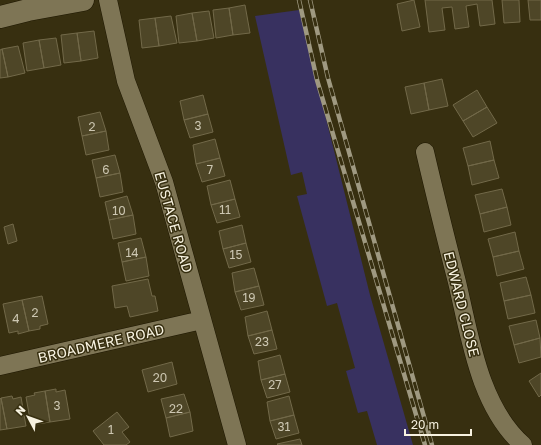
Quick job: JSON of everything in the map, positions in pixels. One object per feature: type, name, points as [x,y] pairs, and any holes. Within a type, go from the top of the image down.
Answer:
[{"type":"street","points":[[0,17],[28,10],[83,0]]},
{"type":"street","name":"EUSTACE ROAD","points":[[108,0],[126,81],[164,182],[237,445]]},
{"type":"street","name":"EDWARD CLOSE","points":[[425,152],[477,365],[491,403],[512,436],[522,445]]},
{"type":"street","name":"BROADMERE ROAD","points":[[0,366],[202,320]]},
{"type":"shaded area","points":[[299,10],[370,295],[413,445],[377,445],[367,411],[358,413],[346,371],[355,368],[337,303],[327,306],[297,196],[307,194],[302,172],[291,175],[255,16]]},
{"type":"building","points":[[414,0],[420,27],[402,31],[397,4]]},
{"type":"building","points":[[425,0],[492,0],[495,24],[480,26],[477,4],[466,6],[469,27],[455,29],[452,7],[442,8],[445,30],[429,32]]},
{"type":"building","points":[[502,0],[519,0],[520,22],[504,23]]},
{"type":"building","points":[[528,0],[541,0],[541,20],[530,20]]},
{"type":"building","points":[[245,5],[250,33],[233,35],[229,8]]},
{"type":"building","points":[[229,8],[233,35],[216,38],[213,10]]},
{"type":"building","points":[[209,11],[214,38],[197,41],[192,13]]},
{"type":"building","points":[[192,13],[197,41],[179,43],[176,16]]},
{"type":"building","points":[[171,16],[177,43],[159,46],[155,18]]},
{"type":"building","points":[[155,18],[159,46],[142,48],[139,20]]},
{"type":"building","points":[[94,31],[98,58],[81,61],[77,33]]},
{"type":"building","points":[[77,33],[81,61],[64,63],[61,35]]},
{"type":"building","points":[[56,38],[61,65],[44,68],[39,40]]},
{"type":"building","points":[[39,40],[44,68],[27,71],[23,43]]},
{"type":"building","points":[[18,46],[25,73],[8,77],[2,49]]},
{"type":"building","points":[[2,49],[8,77],[0,78],[0,50]]},
{"type":"building","points":[[442,79],[448,106],[429,110],[424,83]]},
{"type":"building","points":[[424,83],[429,110],[411,114],[405,87]]},
{"type":"building","points":[[477,90],[487,107],[463,121],[453,105]]},
{"type":"building","points":[[203,95],[208,114],[184,120],[180,101]]},
{"type":"building","points":[[487,107],[497,123],[473,137],[463,121]]},
{"type":"building","points":[[100,112],[106,131],[82,136],[78,117]]},
{"type":"building","points":[[208,114],[213,132],[190,138],[184,120]]},
{"type":"building","points":[[106,131],[109,150],[86,155],[82,136]]},
{"type":"building","points":[[215,139],[220,158],[196,164],[193,145]]},
{"type":"building","points":[[490,141],[494,160],[468,166],[463,148]]},
{"type":"building","points":[[115,155],[120,173],[96,178],[92,160]]},
{"type":"building","points":[[220,158],[225,176],[202,182],[196,164]]},
{"type":"building","points":[[494,160],[499,178],[472,185],[468,166]]},
{"type":"building","points":[[120,173],[123,192],[100,197],[96,178]]},
{"type":"building","points":[[230,180],[235,199],[211,205],[207,186]]},
{"type":"building","points":[[502,189],[507,207],[480,214],[475,195]]},
{"type":"building","points":[[127,196],[133,215],[109,220],[105,202]]},
{"type":"building","points":[[235,199],[240,217],[217,223],[211,205]]},
{"type":"building","points":[[507,207],[511,225],[484,232],[480,214]]},
{"type":"building","points":[[133,215],[136,234],[113,239],[109,220]]},
{"type":"building","points":[[13,224],[17,241],[8,244],[4,227]]},
{"type":"building","points":[[242,225],[246,243],[223,249],[219,231]]},
{"type":"building","points":[[515,232],[519,251],[493,257],[488,239]]},
{"type":"building","points":[[141,238],[146,257],[122,262],[118,243]]},
{"type":"building","points":[[246,243],[251,262],[229,268],[223,249]]},
{"type":"building","points":[[519,251],[524,269],[497,276],[493,257]]},
{"type":"building","points":[[146,257],[149,276],[126,281],[122,262]]},
{"type":"building","points":[[254,268],[259,286],[235,292],[232,273]]},
{"type":"building","points":[[526,277],[531,295],[504,301],[500,283]]},
{"type":"building","points":[[148,279],[152,296],[155,296],[158,311],[130,317],[127,306],[115,308],[112,286]]},
{"type":"building","points":[[259,286],[264,305],[241,310],[235,292]]},
{"type":"building","points":[[531,295],[535,313],[508,319],[504,301]]},
{"type":"building","points":[[42,296],[48,324],[40,326],[40,329],[29,331],[22,300]]},
{"type":"building","points":[[22,300],[29,331],[18,334],[18,331],[9,333],[3,304]]},
{"type":"building","points":[[267,311],[272,330],[248,336],[245,317]]},
{"type":"building","points":[[536,320],[540,338],[514,345],[509,326]]},
{"type":"building","points":[[272,330],[277,349],[254,354],[248,336]]},
{"type":"building","points":[[540,338],[541,357],[519,363],[514,345]]},
{"type":"building","points":[[280,355],[285,374],[261,380],[258,361]]},
{"type":"building","points":[[172,362],[177,384],[148,392],[142,370]]},
{"type":"building","points":[[541,373],[541,395],[539,397],[529,381]]},
{"type":"building","points":[[285,374],[290,392],[267,398],[261,380]]},
{"type":"building","points":[[56,389],[56,392],[65,390],[70,419],[50,422],[45,391]]},
{"type":"building","points":[[45,391],[50,422],[31,425],[26,397],[35,395],[34,393]]},
{"type":"building","points":[[184,394],[190,412],[166,418],[161,399]]},
{"type":"building","points":[[12,396],[13,399],[21,397],[26,426],[7,429],[1,398]]},
{"type":"building","points":[[289,396],[294,415],[270,421],[267,402]]},
{"type":"building","points":[[1,398],[7,429],[0,430],[0,399]]},
{"type":"building","points":[[117,412],[129,427],[122,432],[130,442],[126,445],[104,445],[93,431]]},
{"type":"building","points":[[190,412],[193,431],[170,437],[166,418]]},
{"type":"building","points":[[294,415],[299,433],[276,439],[270,421]]},
{"type":"building","points":[[300,439],[302,445],[277,444]]},
{"type":"railway","points":[[299,0],[317,80],[425,445]]},
{"type":"railway","points":[[310,0],[328,78],[432,445]]}]
